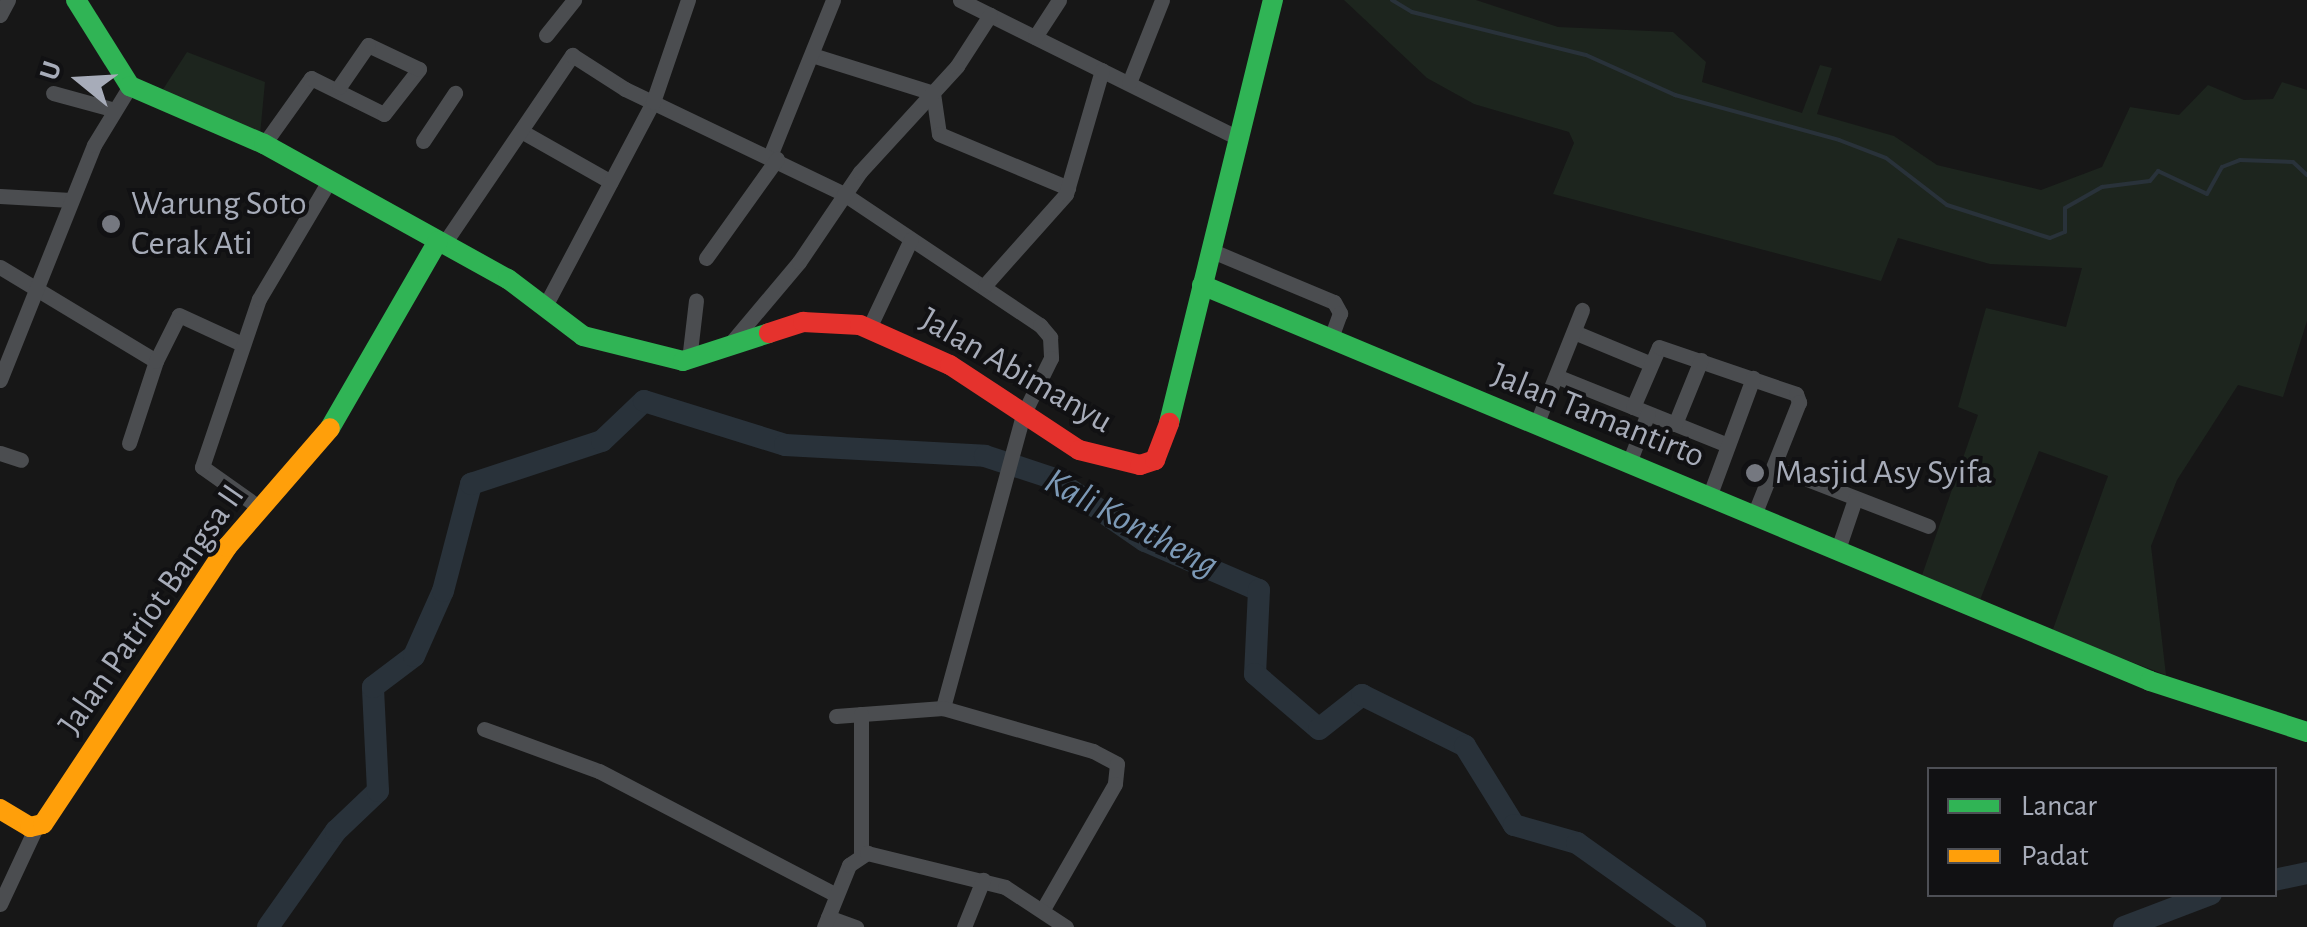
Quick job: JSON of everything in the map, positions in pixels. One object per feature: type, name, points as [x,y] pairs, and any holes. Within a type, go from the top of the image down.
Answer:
[{"type":"street","points":[[0,16],[8,0]]},
{"type":"street","points":[[0,380],[71,200],[114,110],[130,86],[76,0]]},
{"type":"street","points":[[546,35],[574,0]]},
{"type":"street","points":[[544,308],[653,102],[688,0]]},
{"type":"street","points":[[706,258],[773,158],[833,0]]},
{"type":"street","points":[[960,0],[1238,138]]},
{"type":"street","points":[[1036,37],[1060,0]]},
{"type":"street","points":[[1129,83],[1162,0]]},
{"type":"street","name":"Jalan Abimanyu","points":[[130,86],[264,144],[464,256],[583,336],[689,360],[803,322],[869,328],[950,365],[1023,415],[1105,460],[1140,465],[1156,460],[1272,0]]},
{"type":"street","points":[[724,351],[844,194],[933,93],[990,15]]},
{"type":"street","points":[[264,144],[312,78],[339,87],[384,114],[424,72],[368,45],[339,87]]},
{"type":"street","points":[[812,54],[870,78],[933,93]]},
{"type":"street","points":[[412,297],[440,243],[572,55],[653,102],[844,194],[984,285],[1050,337],[1051,358],[1023,415],[943,708]]},
{"type":"street","points":[[984,285],[1068,188],[1102,70]]},
{"type":"street","points":[[423,141],[455,92]]},
{"type":"street","points":[[53,93],[114,110]]},
{"type":"street","points":[[933,93],[940,134],[1068,188]]},
{"type":"street","points":[[521,130],[611,182]]},
{"type":"street","points":[[260,508],[202,467],[242,344],[281,256],[329,181]]},
{"type":"street","points":[[0,196],[71,200]]},
{"type":"street","points":[[869,328],[911,239]]},
{"type":"street","points":[[1210,250],[1334,302],[1340,313],[1330,340]]},
{"type":"street","points":[[412,297],[439,266],[464,256]]},
{"type":"street","points":[[0,268],[156,361]]},
{"type":"street","name":"Jalan Tamantirto","points":[[1202,284],[2150,682],[2307,732]]},
{"type":"street","name":"Jalan Patriot Bangsa II","points":[[36,828],[226,547],[330,428],[412,297]]},
{"type":"street","points":[[689,360],[696,300]]},
{"type":"street","points":[[1536,425],[1582,310]]},
{"type":"street","points":[[130,443],[156,361],[180,315],[242,344]]},
{"type":"street","points":[[1574,332],[1650,363]]},
{"type":"street","points":[[1629,464],[1650,363],[1659,348],[1753,378],[1799,398],[1754,515]]},
{"type":"street","points":[[1675,424],[1701,360]]},
{"type":"street","points":[[1556,376],[1728,445]]},
{"type":"street","points":[[1709,496],[1753,378]]},
{"type":"street","points":[[0,453],[21,460]]},
{"type":"street","points":[[1788,472],[1928,526]]},
{"type":"street","points":[[1836,552],[1855,499]]},
{"type":"street","points":[[836,716],[943,708],[1093,750],[1118,764],[1115,784],[1043,909]]},
{"type":"street","points":[[856,927],[826,922],[836,895],[860,854],[861,714]]},
{"type":"street","points":[[484,729],[599,770],[836,895]]},
{"type":"street","points":[[0,808],[36,828],[0,904]]},
{"type":"street","points":[[860,854],[983,880],[1043,909],[1066,927]]},
{"type":"street","points":[[964,927],[983,880]]},
{"type":"shaded area","points":[[1344,0],[1476,0],[1558,27],[1673,32],[1706,62],[1702,82],[1802,113],[1820,65],[1832,68],[1817,114],[1894,136],[1937,165],[2041,190],[2102,167],[2130,107],[2179,115],[2208,85],[2244,100],[2273,99],[2282,82],[2307,90],[2307,321],[2283,397],[2238,385],[2177,480],[2151,546],[2166,675],[2052,632],[2108,476],[2039,451],[1978,605],[1920,581],[1978,415],[1958,407],[1986,308],[2066,327],[2082,268],[1990,264],[1898,238],[1881,281],[1553,194],[1574,143],[1569,132],[1474,104],[1427,78]]},
{"type":"shaded area","points":[[187,52],[265,82],[260,135],[160,94]]},
{"type":"waterway","points":[[1392,0],[1412,12],[1586,55],[1675,95],[1839,140],[1886,158],[1947,205],[2050,238],[2065,232],[2065,208],[2102,187],[2150,181],[2158,171],[2207,194],[2222,167],[2240,160],[2293,162],[2307,175]]},
{"type":"waterway","name":"Kali Kontheng","points":[[268,927],[336,831],[378,791],[373,687],[414,656],[443,591],[471,484],[602,441],[644,401],[785,445],[985,456],[1055,479],[1145,541],[1259,590],[1255,674],[1319,729],[1362,695],[1465,746],[1514,825],[1577,843],[1695,927]]},
{"type":"waterway","name":"Kali Kontheng","points":[[2277,879],[2307,873]]},
{"type":"waterway","name":"Kali Kontheng","points":[[2124,927],[2203,897]]},
{"type":"traffic: fast","points":[[76,0],[130,86],[264,144],[508,279],[583,336],[683,361],[769,333]]},
{"type":"traffic: fast","points":[[1169,423],[1273,0]]},
{"type":"traffic: fast","points":[[330,428],[438,241]]},
{"type":"traffic: fast","points":[[1202,285],[2150,681],[2307,732]]},
{"type":"traffic: slow","points":[[0,809],[30,827],[43,824],[227,547],[330,428]]},
{"type":"traffic: jam","points":[[769,333],[803,322],[860,325],[950,365],[1079,450],[1140,465],[1155,460],[1169,423]]},
{"type":"place","name":"Warung Soto Cerak Ati","points":[[111,224]]},
{"type":"place","name":"Masjid Asy Syifa","points":[[1755,473]]}]
